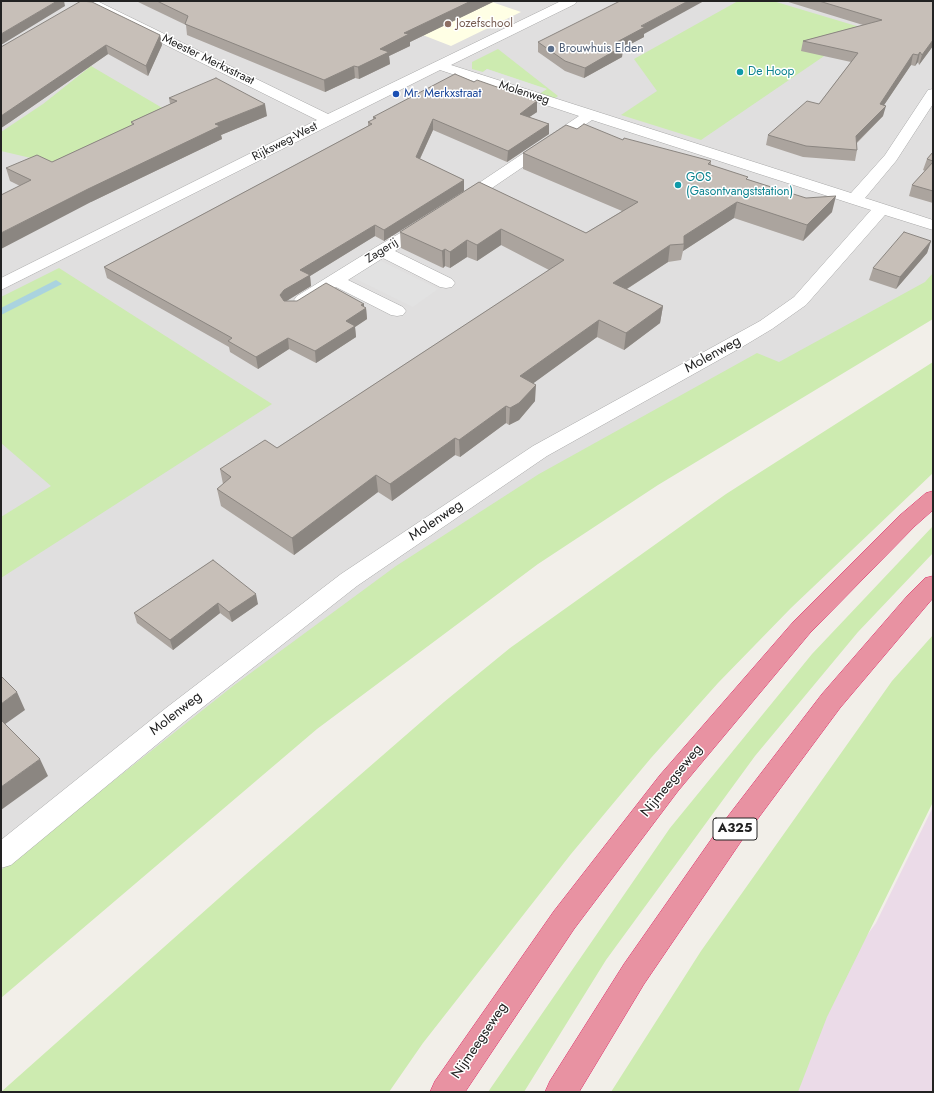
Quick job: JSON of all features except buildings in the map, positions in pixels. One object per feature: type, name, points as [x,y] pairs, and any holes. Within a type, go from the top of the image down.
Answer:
[{"type":"highway","name":"Nijmeegseweg","points":[[446,1092],[564,920],[669,783],[802,627],[906,521],[933,498]]},
{"type":"highway","name":"A325","points":[[561,1092],[634,974],[732,832],[832,701],[916,600],[933,584]]},
{"type":"street","name":"Rijksweg-West","points":[[1,285],[328,120],[571,1]]},
{"type":"street","name":"Meester Merkxstraat","points":[[82,3],[328,120]]},
{"type":"street","name":"Molenweg","points":[[440,66],[933,225]]},
{"type":"street","points":[[852,200],[862,192],[891,158],[933,93]]},
{"type":"street","name":"Zagerij","points":[[292,307],[444,213],[591,114]]},
{"type":"street","points":[[913,122],[933,123]]},
{"type":"street","name":"Molenweg","points":[[1,856],[175,715],[349,580],[540,451],[735,343],[766,325],[800,301],[881,209]]},
{"type":"street","points":[[382,251],[446,283]]},
{"type":"street","points":[[336,280],[397,311]]},
{"type":"shaded area","points":[[1,1],[933,1],[933,287],[595,491],[1,946]]},
{"type":"shaded area","name":"Jozefschool","points":[[350,1],[489,1],[521,12],[451,46],[397,25]]},
{"type":"shaded area","points":[[487,69],[547,89],[539,94],[479,75]]},
{"type":"shaded area","points":[[379,260],[438,289],[413,307],[352,277]]},
{"type":"shaded area","points":[[933,807],[933,1092],[762,1092],[770,1067],[876,923]]},
{"type":"green space","points":[[738,1],[773,1],[863,28],[855,35],[701,140],[621,115],[657,91],[634,59]]},
{"type":"green space","points":[[498,49],[558,96],[554,99],[539,94],[546,89],[487,69],[483,72],[472,69],[472,62]]},
{"type":"green space","points":[[91,66],[176,116],[65,166],[1,151],[1,132],[43,104]]},
{"type":"green space","points":[[59,268],[272,404],[1,578],[1,517],[51,486],[1,443],[1,297]]},
{"type":"green space","points":[[933,273],[933,319],[658,485],[538,564],[317,729],[1,998],[1,870],[233,686],[396,566],[539,474],[757,353],[779,362],[925,282]]},
{"type":"green space","points":[[933,362],[933,473],[791,608],[718,683],[651,758],[571,854],[423,1043],[389,1092],[1,1092],[245,875],[444,702],[510,648],[726,494]]},
{"type":"green space","points":[[933,526],[933,553],[858,632],[755,756],[606,960],[524,1092],[488,1092],[670,828],[812,654]]},
{"type":"green space","points":[[933,635],[933,802],[827,1017],[798,1092],[611,1092],[701,951],[892,681]]},
{"type":"water","points":[[56,280],[62,284],[1,315],[1,308]]},
{"type":"place","name":"Jozefschool","points":[[448,24]]},
{"type":"place","name":"Brouwhuis Elden","points":[[551,49]]},
{"type":"place","name":"De Hoop","points":[[740,72]]},
{"type":"place","name":"Mr. Merkxstraat","points":[[396,94]]},
{"type":"place","name":"GOS (Gasontvangststation)","points":[[678,185]]}]
